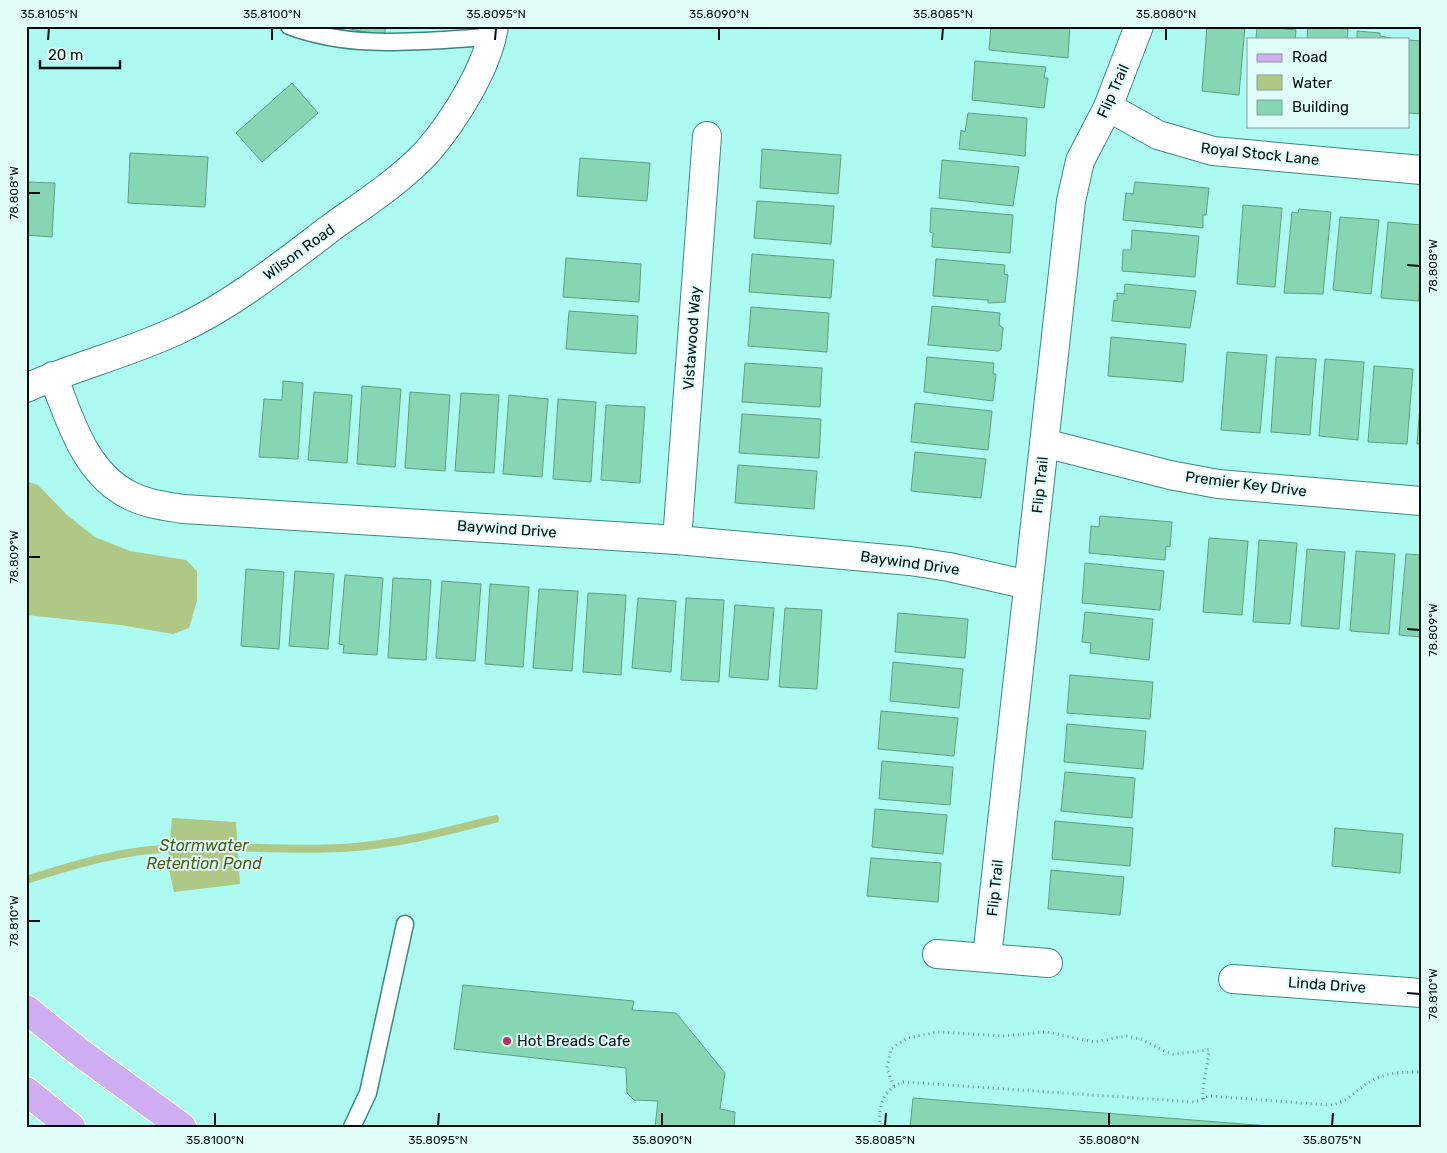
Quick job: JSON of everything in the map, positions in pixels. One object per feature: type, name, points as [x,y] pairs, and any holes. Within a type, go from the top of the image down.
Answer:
[{"type":"main road","points":[[26,1009],[78,1051],[182,1127]]},
{"type":"main road","points":[[26,1091],[72,1127]]},
{"type":"street","name":"Flip Trail","points":[[986,957],[1071,201],[1080,161],[1108,107],[1139,26]]},
{"type":"street","name":"Wilson Road","points":[[26,388],[53,376],[139,347],[180,329],[225,305],[378,194],[427,152],[473,86],[493,32]]},
{"type":"street","name":"Royal Stock Lane","points":[[1108,107],[1158,134],[1213,150],[1421,170]]},
{"type":"street","name":"Vistawood Way","points":[[677,540],[707,136]]},
{"type":"street","name":"Baywind Drive","points":[[53,376],[83,449],[102,475],[131,496],[151,504],[183,509],[677,540],[910,561],[949,567],[1028,585]]},
{"type":"street","name":"Premier Key Drive","points":[[1044,443],[1218,484],[1421,501]]},
{"type":"street","points":[[937,954],[1048,963]]},
{"type":"street","name":"Linda Drive","points":[[1233,979],[1421,992]]},
{"type":"lane","points":[[289,26],[307,33],[352,41],[387,44],[493,32]]},
{"type":"lane","points":[[352,1127],[368,1093],[404,924]]},
{"type":"path","points":[[894,1086],[889,1078],[888,1057],[891,1049],[907,1038],[938,1032],[1002,1036],[1047,1032],[1094,1042],[1126,1036],[1141,1038],[1173,1054],[1209,1050],[1208,1065],[1202,1087],[1203,1098]]},
{"type":"path","points":[[880,1127],[879,1114],[881,1103],[886,1093],[894,1086],[914,1082],[1195,1102],[1210,1096],[1337,1104],[1346,1101],[1370,1081],[1385,1075],[1421,1072]]},
{"type":"water","points":[[29,482],[38,485],[67,515],[95,537],[130,551],[186,560],[197,571],[197,601],[189,628],[173,634],[120,625],[26,615],[26,484]]},
{"type":"water","name":"Stormwater Retention Pond","points":[[172,818],[236,822],[240,884],[174,892],[168,865]]},
{"type":"building","points":[[347,26],[386,26],[384,36],[346,28]]},
{"type":"building","points":[[991,26],[1070,26],[1068,58],[989,50]]},
{"type":"building","points":[[1207,26],[1245,26],[1239,95],[1202,91]]},
{"type":"building","points":[[1257,26],[1296,30],[1295,38],[1256,38]]},
{"type":"building","points":[[1308,26],[1331,26],[1331,28],[1348,29],[1347,38],[1307,38]]},
{"type":"building","points":[[1357,31],[1380,33],[1380,36],[1391,38],[1357,38]]},
{"type":"building","points":[[1410,40],[1421,41],[1421,114],[1410,113]]},
{"type":"building","points":[[975,61],[1046,67],[1044,78],[1048,78],[1044,108],[972,100]]},
{"type":"building","points":[[292,83],[318,113],[262,162],[236,133]]},
{"type":"building","points":[[968,113],[1027,118],[1025,156],[959,149],[961,130],[965,132]]},
{"type":"building","points":[[762,149],[841,155],[838,194],[760,188]]},
{"type":"building","points":[[130,153],[208,157],[205,207],[128,203]]},
{"type":"building","points":[[580,158],[650,163],[647,201],[577,196]]},
{"type":"building","points":[[942,160],[1019,167],[1013,206],[939,198]]},
{"type":"building","points":[[26,182],[55,183],[52,237],[26,235]]},
{"type":"building","points":[[1135,182],[1209,188],[1206,215],[1203,215],[1203,228],[1123,220],[1126,193],[1133,194]]},
{"type":"building","points":[[757,201],[834,206],[831,244],[754,238]]},
{"type":"building","points":[[1243,205],[1282,208],[1275,287],[1237,284]]},
{"type":"building","points":[[931,208],[1013,215],[1010,253],[932,247],[933,233],[930,232]]},
{"type":"building","points":[[1299,209],[1331,212],[1323,294],[1284,293],[1292,212],[1298,213]]},
{"type":"building","points":[[1340,217],[1379,220],[1371,294],[1333,290]]},
{"type":"building","points":[[1388,222],[1421,225],[1419,301],[1381,298]]},
{"type":"building","points":[[1132,230],[1199,236],[1195,277],[1122,271],[1123,250],[1131,250]]},
{"type":"building","points":[[752,254],[834,260],[831,298],[749,292]]},
{"type":"building","points":[[566,258],[641,264],[639,302],[563,297]]},
{"type":"building","points":[[936,259],[1005,265],[1004,274],[1008,275],[1005,302],[988,303],[988,300],[933,296]]},
{"type":"building","points":[[1125,284],[1196,291],[1190,328],[1112,321],[1114,300],[1117,301],[1117,293],[1124,294]]},
{"type":"building","points":[[932,306],[1000,313],[999,325],[1003,328],[1001,349],[999,351],[928,345]]},
{"type":"building","points":[[751,307],[829,313],[827,352],[748,346]]},
{"type":"building","points":[[569,311],[638,316],[636,354],[566,349]]},
{"type":"building","points":[[1111,337],[1186,344],[1183,382],[1108,376]]},
{"type":"building","points":[[1227,352],[1267,355],[1260,433],[1221,430]]},
{"type":"building","points":[[927,357],[994,363],[993,374],[996,374],[993,401],[924,392]]},
{"type":"building","points":[[1276,357],[1316,359],[1310,435],[1271,432]]},
{"type":"building","points":[[1325,359],[1364,362],[1358,440],[1319,436]]},
{"type":"building","points":[[745,363],[822,368],[820,407],[742,402]]},
{"type":"building","points":[[1374,366],[1413,369],[1407,444],[1368,442]]},
{"type":"building","points":[[283,381],[303,383],[298,459],[259,457],[264,399],[282,400]]},
{"type":"building","points":[[362,386],[401,389],[395,467],[357,464]]},
{"type":"building","points":[[314,392],[352,395],[347,463],[308,460]]},
{"type":"building","points":[[410,392],[450,395],[445,471],[405,468]]},
{"type":"building","points":[[1421,392],[1421,444],[1417,444]]},
{"type":"building","points":[[461,393],[499,395],[494,473],[455,471]]},
{"type":"building","points":[[509,395],[548,399],[542,477],[503,474]]},
{"type":"building","points":[[558,399],[596,402],[591,482],[553,479]]},
{"type":"building","points":[[915,403],[992,411],[988,450],[911,442]]},
{"type":"building","points":[[606,405],[645,407],[640,483],[601,480]]},
{"type":"building","points":[[742,414],[821,419],[819,458],[739,453]]},
{"type":"building","points":[[915,452],[986,459],[981,498],[911,491]]},
{"type":"building","points":[[738,465],[817,471],[814,509],[735,503]]},
{"type":"building","points":[[1100,516],[1172,522],[1170,547],[1166,546],[1165,560],[1089,553],[1091,526],[1099,527]]},
{"type":"building","points":[[1209,538],[1248,541],[1242,615],[1203,612]]},
{"type":"building","points":[[1259,540],[1297,543],[1290,624],[1253,622]]},
{"type":"building","points":[[1307,549],[1345,552],[1339,629],[1301,626]]},
{"type":"building","points":[[1356,551],[1395,554],[1389,634],[1350,631]]},
{"type":"building","points":[[1406,554],[1421,555],[1421,637],[1399,635]]},
{"type":"building","points":[[1085,563],[1164,571],[1160,610],[1082,603]]},
{"type":"building","points":[[246,569],[284,572],[279,649],[241,646]]},
{"type":"building","points":[[295,571],[334,574],[328,649],[289,646]]},
{"type":"building","points":[[345,575],[383,578],[377,655],[343,653],[344,645],[339,644]]},
{"type":"building","points":[[393,578],[431,580],[426,660],[388,658]]},
{"type":"building","points":[[442,581],[481,584],[475,661],[436,658]]},
{"type":"building","points":[[490,584],[529,587],[523,667],[485,664]]},
{"type":"building","points":[[539,589],[578,591],[572,671],[533,668]]},
{"type":"building","points":[[588,593],[626,595],[621,675],[583,672]]},
{"type":"building","points":[[638,598],[676,601],[671,672],[632,668]]},
{"type":"building","points":[[686,598],[724,600],[719,682],[681,680]]},
{"type":"building","points":[[735,605],[774,608],[768,680],[729,677]]},
{"type":"building","points":[[785,608],[822,610],[817,689],[779,687]]},
{"type":"building","points":[[1085,612],[1153,619],[1149,660],[1090,653],[1091,643],[1082,642]]},
{"type":"building","points":[[898,613],[968,619],[965,658],[895,652]]},
{"type":"building","points":[[893,662],[963,669],[959,708],[890,701]]},
{"type":"building","points":[[1070,675],[1153,682],[1150,719],[1067,713]]},
{"type":"building","points":[[881,711],[958,718],[954,756],[878,749]]},
{"type":"building","points":[[1067,724],[1146,731],[1143,769],[1064,762]]},
{"type":"building","points":[[882,761],[953,767],[950,805],[879,799]]},
{"type":"building","points":[[1065,772],[1135,778],[1132,818],[1061,811]]},
{"type":"building","points":[[875,809],[947,815],[943,854],[872,847]]},
{"type":"building","points":[[1055,821],[1133,828],[1130,866],[1052,859]]},
{"type":"building","points":[[1335,828],[1403,834],[1400,873],[1332,866]]},
{"type":"building","points":[[871,858],[941,863],[938,902],[867,896]]},
{"type":"building","points":[[1051,870],[1124,877],[1120,915],[1048,909]]},
{"type":"building","points":[[463,985],[634,1001],[632,1010],[676,1013],[725,1073],[720,1109],[735,1112],[734,1127],[655,1127],[658,1101],[634,1100],[627,1093],[626,1068],[454,1049]]},
{"type":"building","points":[[913,1098],[1281,1127],[910,1127]]},
{"type":"waterway","points":[[228,847],[313,849],[381,844],[457,829],[495,819]]},
{"type":"waterway","points":[[26,880],[120,854],[179,848]]},
{"type":"place","name":"Hot Breads Cafe","points":[[507,1041]]}]
